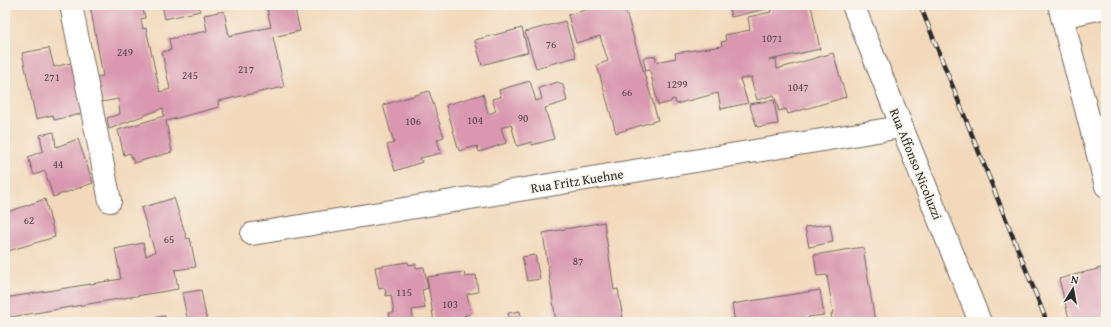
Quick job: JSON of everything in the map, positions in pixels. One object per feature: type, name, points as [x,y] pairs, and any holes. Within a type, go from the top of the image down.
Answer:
[{"type":"street","points":[[71,5],[110,201]]},
{"type":"street","name":"Rua Affonso Nicoluzzi","points":[[853,5],[980,322]]},
{"type":"street","points":[[1106,7],[1061,11],[1106,186]]},
{"type":"street","name":"Rua Fritz Kuehne","points":[[252,234],[901,127]]},
{"type":"building","points":[[90,5],[142,5],[145,18],[141,19],[143,29],[146,28],[160,92],[170,89],[162,52],[171,50],[169,39],[207,31],[204,15],[224,11],[229,36],[271,27],[267,9],[283,5],[294,5],[300,31],[273,37],[284,87],[218,101],[219,107],[166,121],[172,152],[134,163],[130,153],[124,155],[118,130],[164,116],[163,108],[109,129],[107,118],[120,114],[118,99],[102,102],[97,77],[103,76]]},
{"type":"building","points":[[162,5],[199,5],[200,11],[165,19]]},
{"type":"building","points":[[602,5],[624,5],[658,120],[616,133],[597,65],[608,61],[600,36],[576,43],[568,15]]},
{"type":"building","points":[[728,5],[811,5],[820,49],[769,60],[776,59],[777,69],[833,53],[846,97],[788,114],[786,109],[779,111],[774,95],[757,100],[751,79],[752,77],[740,79],[748,103],[721,109],[718,93],[676,104],[675,99],[671,100],[671,102],[658,105],[650,70],[646,71],[643,58],[656,56],[656,62],[676,58],[675,53],[722,46],[721,42],[726,41],[725,35],[750,30],[748,17],[771,12],[770,8],[731,17]]},
{"type":"building","points":[[565,21],[576,57],[536,68],[525,32]]},
{"type":"building","points":[[522,28],[528,52],[482,65],[475,40]]},
{"type":"building","points":[[49,48],[54,67],[75,62],[89,112],[54,120],[53,115],[36,119],[22,53]]},
{"type":"building","points":[[530,81],[536,101],[542,99],[539,88],[558,82],[563,85],[567,101],[545,108],[554,139],[532,145],[532,142],[517,146],[511,124],[501,128],[506,143],[479,152],[477,146],[459,151],[446,105],[483,94],[488,114],[496,111],[492,99],[501,97],[499,90]]},
{"type":"building","points":[[429,91],[444,137],[437,139],[441,153],[420,158],[422,162],[395,171],[387,145],[394,143],[383,105]]},
{"type":"building","points":[[774,100],[778,124],[757,127],[749,104]]},
{"type":"building","points":[[54,132],[56,147],[78,139],[93,183],[53,197],[45,171],[34,175],[28,157],[43,151],[40,135]]},
{"type":"building","points":[[174,198],[187,239],[190,238],[196,267],[175,270],[178,289],[5,318],[5,298],[121,279],[115,249],[143,243],[146,256],[155,252],[141,208]]},
{"type":"building","points":[[45,199],[55,237],[8,251],[5,228],[9,227],[5,213]]},
{"type":"building","points":[[604,222],[614,290],[618,289],[623,319],[618,320],[618,322],[556,322],[543,233]]},
{"type":"building","points":[[830,224],[833,242],[809,247],[805,227]]},
{"type":"building","points":[[863,247],[875,322],[832,322],[831,314],[833,313],[827,275],[817,276],[814,255]]},
{"type":"building","points":[[535,255],[540,279],[527,281],[522,257]]},
{"type":"building","points":[[408,262],[409,265],[416,264],[416,268],[424,267],[428,288],[422,290],[425,308],[412,310],[414,322],[391,322],[389,313],[394,313],[391,295],[386,296],[385,288],[379,289],[375,267]]},
{"type":"building","points":[[1101,268],[1106,288],[1106,322],[1070,322],[1059,279]]},
{"type":"building","points":[[464,272],[465,277],[476,275],[478,292],[467,294],[471,314],[465,315],[467,322],[434,322],[427,277]]},
{"type":"building","points":[[201,290],[207,322],[188,322],[182,293]]},
{"type":"building","points":[[820,290],[824,315],[808,317],[809,322],[790,322],[790,320],[778,322],[735,322],[732,304]]},
{"type":"building","points":[[520,311],[522,322],[510,322],[508,313]]},
{"type":"building","points":[[165,316],[166,322],[147,322],[146,319]]},
{"type":"railway","points":[[920,5],[1047,322]]}]
